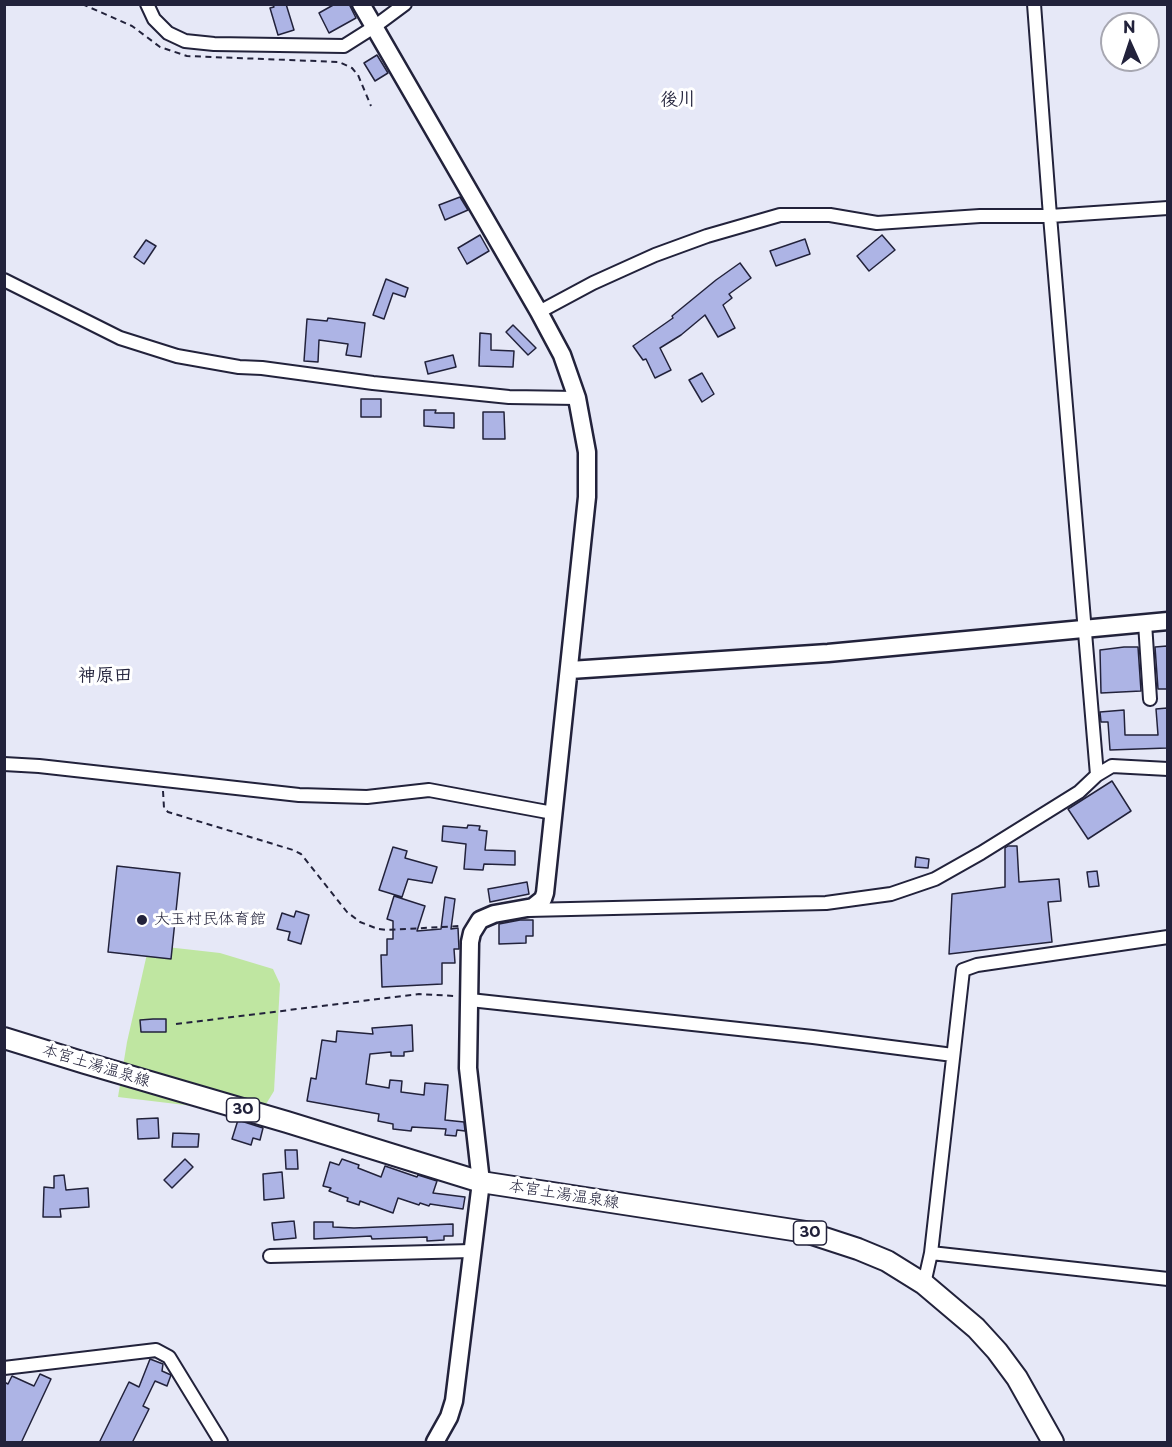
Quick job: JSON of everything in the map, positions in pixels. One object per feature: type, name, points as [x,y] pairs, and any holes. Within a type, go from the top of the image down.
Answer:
[{"type":"main road","name":"本宮土湯温泉線","points":[[4,1038],[481,1182],[806,1232],[840,1242],[887,1261],[924,1284],[976,1328],[1017,1378],[1053,1443]]},
{"type":"street","points":[[147,4],[154,19],[168,33],[185,41],[214,44],[344,46],[405,4]]},
{"type":"street","points":[[361,4],[562,355],[577,398],[587,452],[587,497],[545,893],[539,904],[527,910]]},
{"type":"street","points":[[1034,4],[1097,775]]},
{"type":"street","points":[[539,312],[593,283],[655,255],[707,236],[780,216],[830,215],[877,223],[980,216],[1050,216],[1167,208]]},
{"type":"street","points":[[4,280],[120,338],[177,356],[239,367],[373,383],[509,397],[577,398]]},
{"type":"street","points":[[570,670],[828,653],[1167,621]]},
{"type":"street","points":[[1145,622],[1150,699]]},
{"type":"street","points":[[4,764],[300,795],[367,797],[429,790],[553,813]]},
{"type":"street","points":[[435,1443],[449,1417],[454,1401],[481,1182],[468,1068],[466,998],[470,942],[476,925],[487,916],[527,910],[826,903],[891,894],[935,879],[981,853],[1079,792],[1097,775],[1112,766],[1167,769]]},
{"type":"street","points":[[924,1284],[931,1253],[963,970],[977,965],[1167,937]]},
{"type":"street","points":[[466,998],[813,1036],[953,1055]]},
{"type":"street","points":[[270,1257],[472,1251]]},
{"type":"street","points":[[931,1253],[1167,1279]]},
{"type":"street","points":[[4,1368],[156,1350],[169,1357],[221,1443]]},
{"type":"path","points":[[164,779],[165,811],[295,851],[307,861],[347,912],[360,921],[378,929],[387,930],[476,925]]},
{"type":"path","points":[[176,1024],[419,994],[466,998]]},
{"type":"green space","points":[[149,945],[220,953],[273,969],[280,984],[274,1091],[260,1114],[118,1097],[127,1042]]},
{"type":"building","points":[[272,4],[286,4],[294,30],[278,35],[270,8],[274,7]]},
{"type":"building","points":[[335,4],[349,4],[356,18],[329,33],[319,13]]},
{"type":"building","points":[[377,55],[388,73],[375,81],[364,63]]},
{"type":"building","points":[[460,197],[468,210],[445,220],[439,205]]},
{"type":"building","points":[[480,235],[489,251],[467,264],[458,248]]},
{"type":"building","points":[[882,235],[895,250],[869,271],[857,256]]},
{"type":"building","points":[[805,239],[810,254],[776,266],[770,251]]},
{"type":"building","points":[[146,240],[156,246],[144,264],[134,257]]},
{"type":"building","points":[[740,263],[751,278],[729,294],[732,298],[723,305],[735,328],[718,337],[705,315],[681,335],[660,348],[671,370],[655,378],[646,359],[643,360],[633,346],[673,318],[672,316]]},
{"type":"building","points":[[386,279],[408,288],[405,297],[393,293],[384,319],[373,315]]},
{"type":"building","points":[[328,318],[365,323],[361,357],[346,355],[348,344],[319,340],[318,362],[304,361],[307,319],[327,321]]},
{"type":"building","points":[[513,325],[536,348],[528,355],[506,332]]},
{"type":"building","points":[[480,333],[491,334],[491,350],[514,351],[513,367],[479,366]]},
{"type":"building","points":[[453,355],[456,367],[428,374],[425,362]]},
{"type":"building","points":[[702,373],[714,394],[702,402],[689,380]]},
{"type":"building","points":[[361,399],[381,399],[381,417],[361,417]]},
{"type":"building","points":[[424,410],[436,410],[435,413],[454,413],[454,428],[424,426]]},
{"type":"building","points":[[483,412],[504,412],[505,439],[483,439]]},
{"type":"building","points":[[1167,646],[1167,689],[1158,689],[1155,647]]},
{"type":"building","points":[[1138,647],[1141,691],[1101,693],[1100,650]]},
{"type":"building","points":[[1167,708],[1167,748],[1110,750],[1108,722],[1101,722],[1100,712],[1124,710],[1125,735],[1158,735],[1156,709]]},
{"type":"building","points":[[1112,781],[1131,811],[1088,839],[1068,809]]},
{"type":"building","points":[[468,825],[480,826],[479,830],[487,831],[485,850],[515,851],[515,865],[484,864],[483,870],[464,869],[466,844],[442,841],[443,826],[467,828]]},
{"type":"building","points":[[1017,846],[1019,882],[1059,879],[1061,901],[1048,902],[1052,942],[949,954],[952,894],[1005,887],[1005,848]]},
{"type":"building","points":[[393,847],[407,851],[405,858],[437,867],[432,883],[408,879],[402,897],[379,890]]},
{"type":"building","points":[[916,857],[929,859],[928,868],[915,867]]},
{"type":"building","points":[[117,866],[180,873],[171,959],[108,952]]},
{"type":"building","points":[[1097,871],[1099,886],[1089,887],[1087,872]]},
{"type":"building","points":[[527,882],[529,894],[490,902],[488,889]]},
{"type":"building","points":[[394,896],[425,906],[417,931],[441,929],[445,897],[455,899],[451,929],[458,928],[459,949],[454,949],[455,963],[442,963],[442,984],[382,987],[381,955],[387,955],[387,939],[393,939],[393,921],[387,919]]},
{"type":"building","points":[[296,911],[309,915],[301,944],[288,940],[290,932],[277,929],[282,913],[294,917]]},
{"type":"building","points":[[533,920],[533,936],[526,936],[526,943],[499,944],[499,924]]},
{"type":"building","points":[[166,1019],[166,1032],[141,1032],[140,1020]]},
{"type":"building","points":[[412,1025],[413,1051],[404,1052],[404,1056],[391,1056],[391,1052],[370,1054],[366,1084],[389,1088],[390,1080],[402,1081],[401,1092],[424,1095],[425,1083],[448,1085],[445,1120],[464,1122],[465,1131],[457,1130],[456,1136],[445,1135],[446,1129],[412,1127],[411,1131],[393,1129],[393,1124],[378,1121],[379,1114],[307,1101],[311,1078],[316,1079],[322,1040],[336,1042],[337,1031],[373,1034],[372,1028]]},
{"type":"building","points":[[158,1118],[159,1138],[138,1139],[137,1119]]},
{"type":"building","points":[[238,1120],[263,1128],[260,1140],[253,1138],[251,1145],[232,1139]]},
{"type":"building","points":[[173,1133],[199,1134],[198,1147],[172,1147]]},
{"type":"building","points":[[285,1150],[297,1150],[298,1169],[286,1169]]},
{"type":"building","points":[[185,1159],[193,1167],[172,1188],[164,1180]]},
{"type":"building","points":[[342,1159],[381,1177],[385,1166],[437,1181],[433,1193],[465,1197],[463,1209],[420,1203],[419,1205],[398,1198],[393,1213],[360,1201],[359,1205],[347,1201],[348,1198],[329,1191],[331,1188],[323,1186],[330,1162],[339,1165]]},
{"type":"building","points":[[282,1172],[284,1198],[264,1200],[263,1174]]},
{"type":"building","points":[[64,1175],[66,1190],[88,1188],[89,1207],[60,1209],[61,1217],[43,1217],[44,1187],[54,1188],[54,1176]]},
{"type":"building","points":[[294,1221],[296,1238],[274,1240],[272,1223]]},
{"type":"building","points":[[314,1222],[333,1222],[333,1227],[354,1228],[453,1224],[453,1236],[444,1236],[444,1240],[427,1241],[427,1237],[372,1239],[371,1236],[314,1239]]},
{"type":"building","points":[[150,1359],[163,1364],[162,1371],[171,1375],[167,1386],[155,1381],[143,1406],[149,1409],[132,1443],[99,1443],[129,1382],[139,1387]]},
{"type":"building","points":[[40,1374],[51,1379],[21,1443],[4,1443],[4,1382],[8,1384],[12,1376],[34,1386]]},
{"type":"place","name":"大玉村民体育館","points":[[142,920]]},
{"type":"district","name":"後川","points":[[678,100]]},
{"type":"district","name":"神原田","points":[[105,676]]}]
